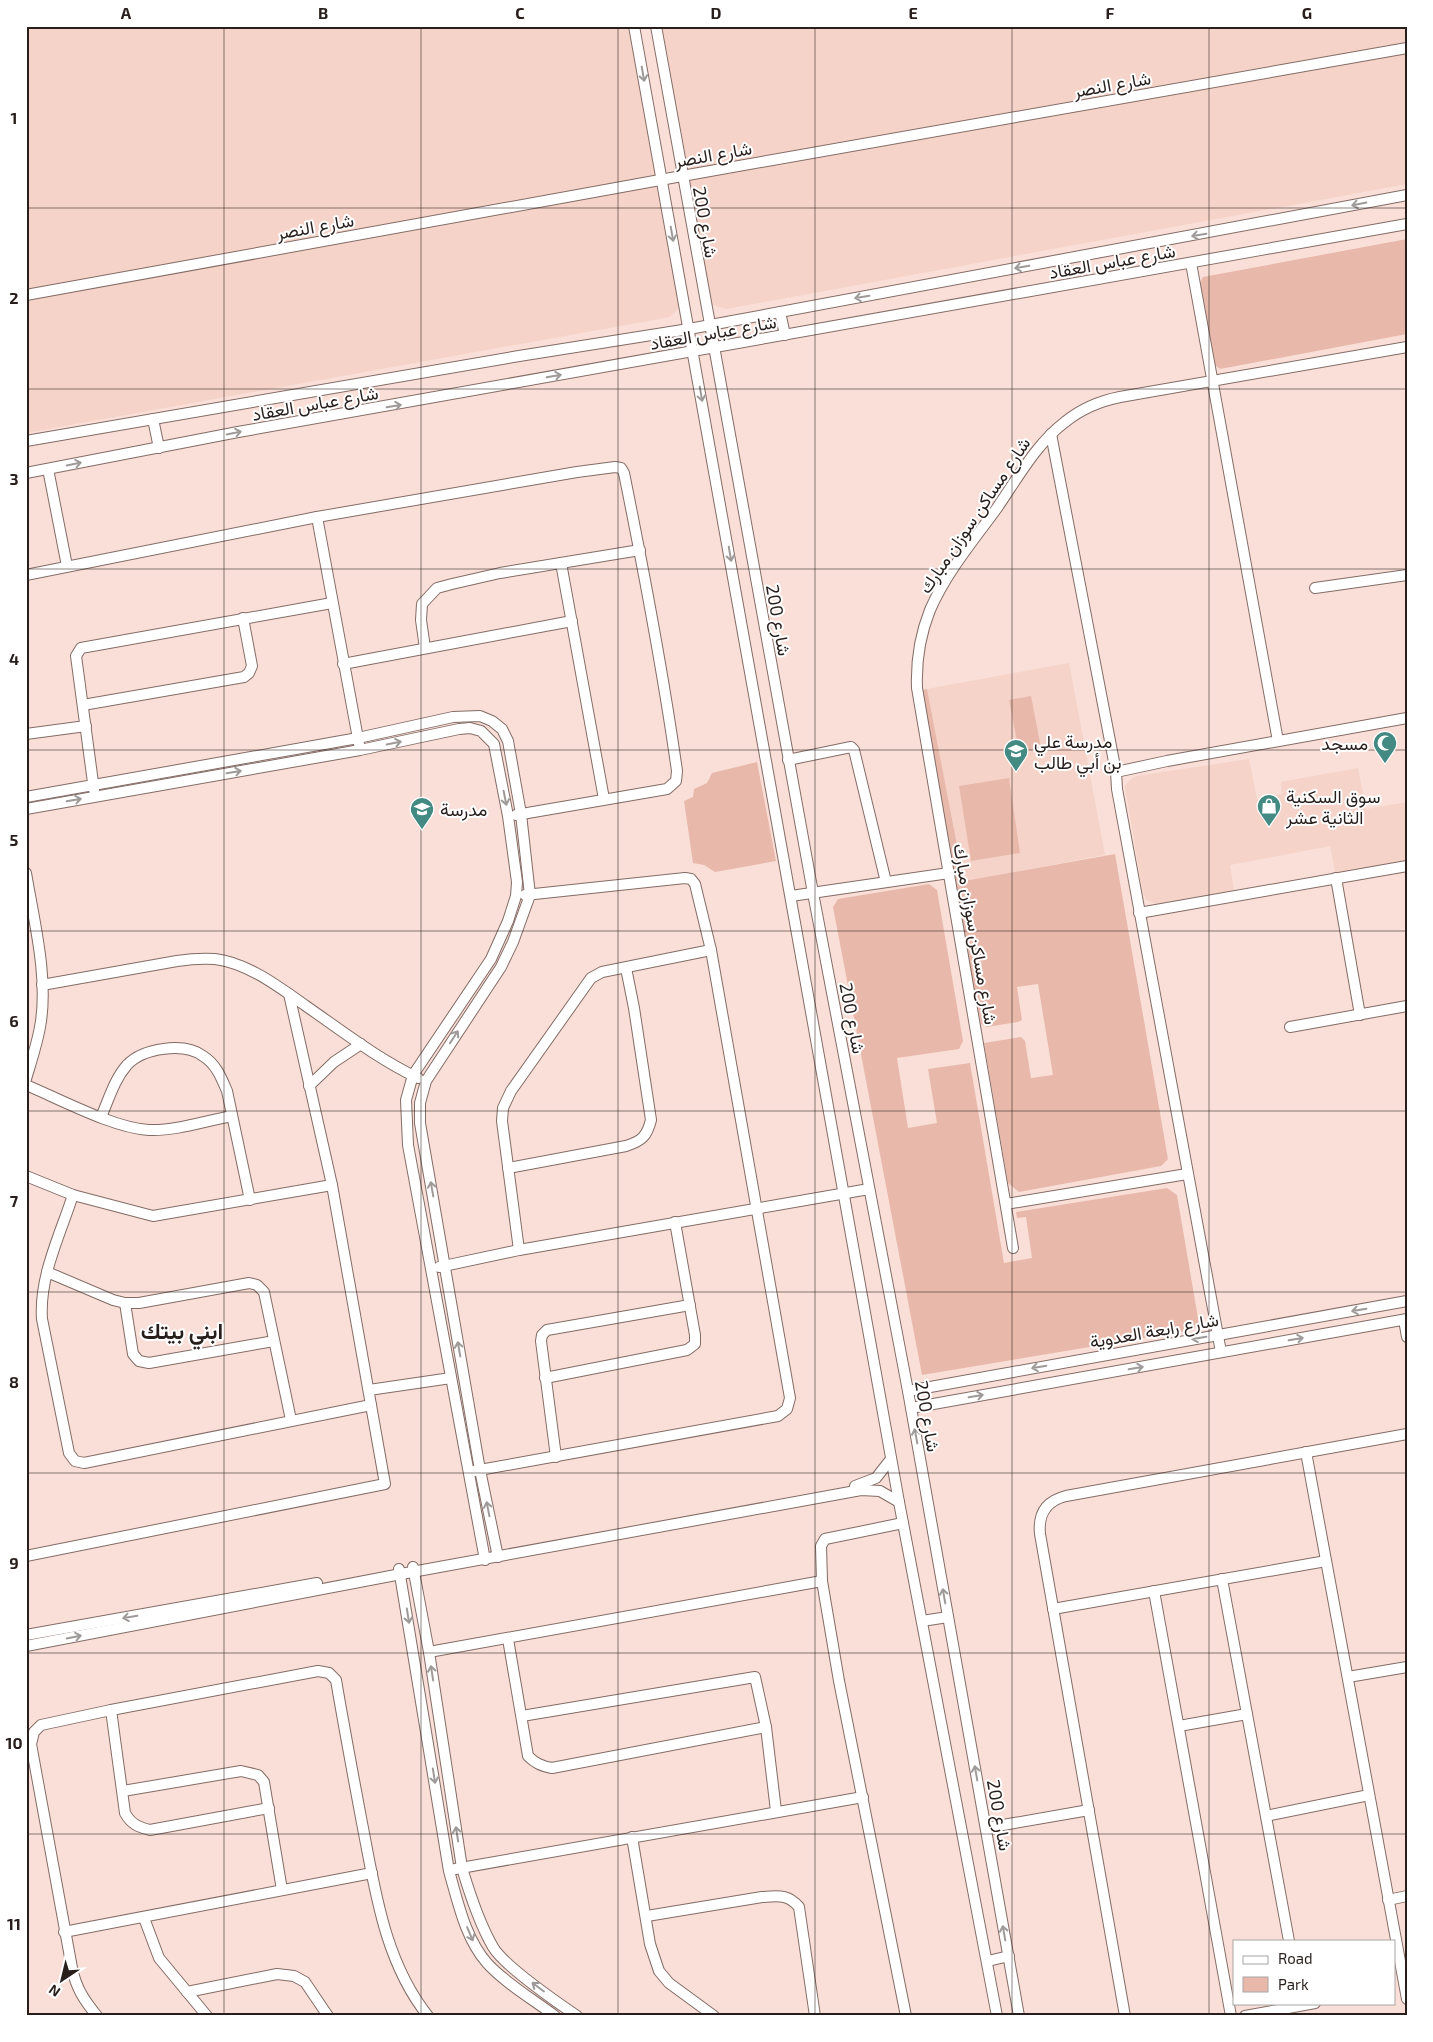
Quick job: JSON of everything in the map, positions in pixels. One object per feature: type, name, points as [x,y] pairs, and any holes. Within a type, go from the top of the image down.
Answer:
[{"type":"street","name":"شارع 200","points":[[634,26],[891,1459],[997,2016]]},
{"type":"street","name":"شارع 200","points":[[656,26],[788,760],[908,1391],[1019,2016]]},
{"type":"street","name":"شارع النصر","points":[[26,295],[682,176],[1407,48]]},
{"type":"street","name":"شارع عباس العقاد","points":[[26,441],[519,356],[689,329],[1407,195]]},
{"type":"street","name":"شارع عباس العقاد","points":[[26,473],[1407,224]]},
{"type":"street","points":[[1191,263],[1278,741]]},
{"type":"street","points":[[780,312],[785,335]]},
{"type":"street","name":"شارع مساكن سوزان مبارك","points":[[1013,1248],[917,688],[920,641],[930,611],[943,584],[1039,448],[1051,434],[1077,413],[1109,399],[1407,347]]},
{"type":"street","points":[[153,419],[159,448]]},
{"type":"street","points":[[1051,434],[1116,772],[1117,789],[1139,913],[1221,1352]]},
{"type":"street","points":[[26,575],[317,517],[577,472],[621,468],[624,473],[640,550],[666,693],[677,776],[676,782],[667,789],[604,798],[508,816]]},
{"type":"street","points":[[48,469],[67,566]]},
{"type":"street","points":[[317,517],[360,750]]},
{"type":"street","points":[[425,648],[421,620],[422,604],[437,588],[500,573],[640,550]]},
{"type":"street","points":[[561,563],[604,798]]},
{"type":"street","points":[[1315,588],[1407,575]]},
{"type":"street","points":[[95,796],[76,656],[81,648],[332,603]]},
{"type":"street","points":[[83,705],[244,677],[250,673],[252,666],[243,618]]},
{"type":"street","points":[[343,664],[572,621]]},
{"type":"street","points":[[26,797],[358,738],[453,717],[480,716],[492,721],[502,729],[508,741],[521,814],[530,894],[513,942],[501,967],[426,1081],[420,1103],[420,1123],[480,1470],[497,1553]]},
{"type":"street","points":[[1116,772],[1166,761],[1407,718]]},
{"type":"street","points":[[26,734],[86,726]]},
{"type":"street","points":[[26,809],[360,750],[459,729],[470,728],[481,731],[494,744],[508,816],[517,882],[516,896],[508,922],[490,959],[413,1075],[406,1100],[408,1145],[483,1556]]},
{"type":"street","points":[[788,760],[851,748],[854,750],[886,882]]},
{"type":"street","points":[[1139,913],[1407,866]]},
{"type":"street","points":[[791,896],[949,873]]},
{"type":"street","points":[[26,874],[42,985],[40,1027],[26,1079]]},
{"type":"street","points":[[469,1472],[778,1416],[787,1409],[790,1398],[711,950],[695,884],[691,879],[685,878],[516,896]]},
{"type":"street","points":[[1336,878],[1360,1015]]},
{"type":"street","points":[[519,1250],[502,1122],[503,1108],[511,1091],[591,978],[602,972],[711,950]]},
{"type":"street","points":[[42,985],[195,958],[216,959],[239,966],[260,976],[361,1044],[426,1081]]},
{"type":"street","points":[[508,1168],[626,1146],[638,1143],[647,1135],[651,1120],[626,968]]},
{"type":"street","points":[[26,1556],[383,1485],[385,1482],[332,1185],[289,994]]},
{"type":"street","points":[[1290,1027],[1407,1006]]},
{"type":"street","points":[[309,1086],[334,1062],[361,1044]]},
{"type":"street","points":[[101,1117],[116,1079],[128,1064],[143,1054],[164,1049],[183,1049],[202,1054],[213,1064],[221,1076],[226,1090],[250,1200]]},
{"type":"street","points":[[26,1085],[131,1128],[149,1130],[174,1128],[232,1116]]},
{"type":"street","points":[[1006,1204],[1188,1174]]},
{"type":"street","points":[[26,1176],[73,1195],[153,1216],[332,1185]]},
{"type":"street","points":[[431,1269],[519,1250],[869,1189]]},
{"type":"street","points":[[73,1195],[47,1272],[42,1292],[42,1319],[69,1453],[75,1461],[84,1463],[371,1404]]},
{"type":"street","points":[[545,1378],[688,1350],[695,1344],[696,1335],[675,1222]]},
{"type":"street","points":[[47,1272],[125,1303],[139,1303],[248,1283],[257,1285],[264,1292],[291,1420]]},
{"type":"street","name":"شارع رابعة العدوية","points":[[908,1391],[1407,1301]]},
{"type":"street","points":[[125,1303],[133,1354],[139,1361],[149,1363],[274,1341]]},
{"type":"street","points":[[556,1456],[545,1378],[542,1335],[547,1330],[690,1304]]},
{"type":"street","points":[[1405,1319],[1407,1337]]},
{"type":"street","name":"شارع رابعة العدوية","points":[[911,1408],[1405,1319]]},
{"type":"street","points":[[369,1390],[451,1378]]},
{"type":"street","points":[[946,1384],[950,1401]]},
{"type":"street","points":[[1125,2016],[1053,1609],[1039,1524],[1041,1513],[1056,1498],[1407,1434]]},
{"type":"street","points":[[1306,1452],[1388,1900],[1393,1940]]},
{"type":"street","points":[[26,1635],[413,1569],[861,1485],[876,1478],[891,1459]]},
{"type":"street","points":[[497,1553],[861,1490],[880,1491],[889,1494],[899,1502]]},
{"type":"street","points":[[903,1523],[825,1539],[821,1546],[822,1581],[839,1681],[904,2015]]},
{"type":"street","points":[[1053,1609],[1326,1561]]},
{"type":"street","points":[[413,1569],[429,1652],[462,1868],[472,1898],[494,1949],[511,1966],[570,2014]]},
{"type":"street","points":[[26,1646],[400,1571]]},
{"type":"street","points":[[400,1571],[449,1870],[463,1918],[474,1944],[488,1964],[555,2016]]},
{"type":"street","points":[[1222,1579],[1289,1940]]},
{"type":"street","points":[[429,1652],[822,1581]]},
{"type":"street","points":[[1154,1591],[1231,2016]]},
{"type":"street","points":[[922,1621],[948,1616]]},
{"type":"street","points":[[508,1639],[528,1756],[535,1763],[552,1768],[766,1727]]},
{"type":"street","points":[[1348,1677],[1407,1667]]},
{"type":"street","points":[[97,2016],[76,1986],[64,1932],[31,1744],[34,1732],[40,1725],[318,1671],[329,1673],[336,1680],[372,1873],[385,1931],[398,1968],[410,1991],[428,2016]]},
{"type":"street","points":[[522,1716],[755,1677],[766,1727],[776,1811]]},
{"type":"street","points":[[111,1710],[125,1813],[130,1822],[139,1828],[150,1830],[270,1808]]},
{"type":"street","points":[[1179,1726],[1247,1714]]},
{"type":"street","points":[[123,1791],[241,1770],[258,1775],[264,1782],[270,1808],[282,1890]]},
{"type":"street","points":[[1266,1816],[1369,1795]]},
{"type":"street","points":[[449,1870],[863,1797]]},
{"type":"street","points":[[986,1828],[1089,1810]]},
{"type":"street","points":[[632,1837],[650,1944],[659,1971],[669,1983],[714,2016]]},
{"type":"street","points":[[64,1932],[372,1873]]},
{"type":"street","points":[[646,1916],[762,1897],[777,1896],[791,1898],[799,1908],[815,2016]]},
{"type":"street","points":[[1388,1900],[1407,1896]]},
{"type":"street","points":[[144,1918],[159,1958],[207,2016]]},
{"type":"street","points":[[988,1961],[1008,1956]]},
{"type":"street","points":[[1396,1964],[1399,1988],[1407,1999]]},
{"type":"street","points":[[187,1992],[277,1974],[294,1976],[305,1982],[328,2016]]},
{"type":"street","points":[[1245,2016],[1301,2004]]},
{"type":"shaded area","points":[[26,26],[629,26],[680,307],[670,317],[26,433]]},
{"type":"shaded area","points":[[661,26],[1407,26],[1407,184],[726,309],[710,304]]},
{"type":"shaded area","name":"مدرسة علي بن أبي طالب","points":[[1069,663],[1105,855],[964,881],[927,689]]},
{"type":"shaded area","name":"سوق السكنية الثانية عشر","points":[[1249,759],[1257,799],[1282,794],[1281,782],[1358,768],[1366,809],[1407,802],[1407,862],[1336,876],[1330,846],[1230,865],[1234,891],[1156,904],[1147,900],[1143,894],[1125,786],[1134,777],[1143,775]]},
{"type":"green space","points":[[1407,239],[1407,334],[1220,369],[1215,365],[1200,283],[1203,277]]},
{"type":"green space","points":[[927,689],[964,881],[1115,854],[1168,1159],[1161,1166],[1019,1192],[1008,1183],[984,1043],[1021,1037],[1025,1041],[1031,1078],[1053,1075],[1038,984],[1017,987],[1022,1020],[987,1027],[981,1024],[918,691]]},
{"type":"green space","points":[[1031,696],[1041,748],[1019,752],[1009,700]]},
{"type":"green space","points":[[757,762],[776,861],[715,872],[704,865],[693,863],[684,801],[693,797],[694,789],[707,783],[712,773]]},
{"type":"green space","points":[[1009,778],[1020,853],[971,861],[959,786]]},
{"type":"green space","points":[[929,884],[937,890],[963,1041],[959,1049],[897,1058],[908,1128],[937,1123],[928,1069],[970,1063],[1004,1263],[1032,1258],[1026,1217],[1017,1218],[1016,1212],[1167,1188],[1177,1195],[1199,1324],[1192,1330],[922,1375],[833,907],[838,899]]},
{"type":"place","name":"مسجد","points":[[1385,764]]},
{"type":"place","name":"مدرسة علي بن أبي طالب","points":[[1016,772]]},
{"type":"place","name":"سوق السكنية الثانية عشر","points":[[1269,827]]},
{"type":"place","name":"مدرسة","points":[[422,830]]},
{"type":"district","name":"ابني بيتك","points":[[182,1330]]}]
